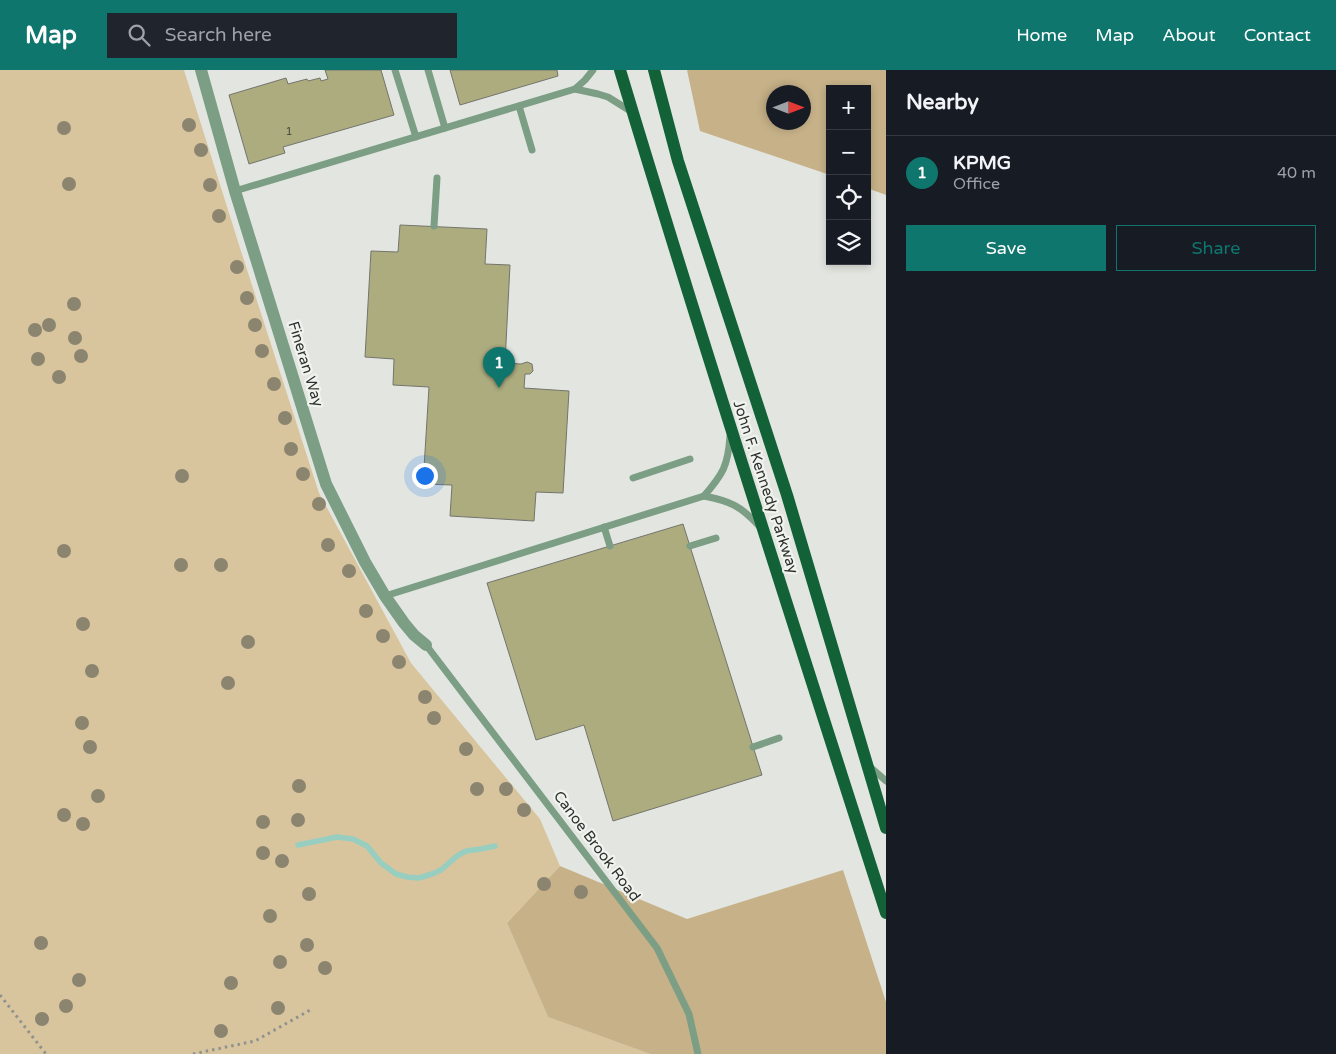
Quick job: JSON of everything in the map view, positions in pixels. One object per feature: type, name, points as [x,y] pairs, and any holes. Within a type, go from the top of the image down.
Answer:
[{"type":"main road","name":"John F. Kennedy Parkway","points":[[620,70],[730,427],[886,913]]},
{"type":"main road","name":"John F. Kennedy Parkway","points":[[654,70],[678,161],[787,496],[886,828]]},
{"type":"street","name":"Fineran Way","points":[[201,70],[235,191],[326,484],[365,562],[385,596],[404,623],[426,645]]},
{"type":"lane","points":[[395,70],[416,137]]},
{"type":"lane","points":[[428,70],[445,128]]},
{"type":"lane","points":[[575,90],[593,70]]},
{"type":"lane","points":[[235,191],[575,90],[598,94],[633,113]]},
{"type":"lane","points":[[519,106],[532,150]]},
{"type":"lane","points":[[434,226],[437,178]]},
{"type":"lane","points":[[704,496],[719,479],[725,467],[729,455],[730,427]]},
{"type":"lane","points":[[633,478],[690,458]]},
{"type":"lane","points":[[385,596],[704,496],[737,506],[750,516],[764,532]]},
{"type":"lane","points":[[604,527],[610,546]]},
{"type":"lane","points":[[690,546],[716,538]]},
{"type":"lane","name":"Canoe Brook Road","points":[[426,645],[657,948],[689,1014],[698,1054]]},
{"type":"lane","points":[[753,747],[779,738]]},
{"type":"lane","points":[[867,764],[886,781]]},
{"type":"path","points":[[0,995],[46,1054]]},
{"type":"path","points":[[193,1054],[255,1041],[312,1009]]},
{"type":"shaded area","points":[[0,70],[184,70],[319,493],[411,663],[540,819],[560,866],[507,923],[548,1017],[650,1054],[0,1054]]},
{"type":"shaded area","points":[[687,70],[886,70],[886,195],[871,189],[871,85],[826,85],[826,174],[700,131]]},
{"type":"shaded area","points":[[560,866],[687,919],[843,870],[886,1002],[886,1054],[650,1054],[548,1017],[507,923]]},
{"type":"building","points":[[325,70],[381,70],[394,115],[283,147],[285,153],[249,164],[229,95],[286,78],[288,84],[307,79],[308,81],[320,78],[321,81],[328,79]]},
{"type":"building","points":[[450,70],[557,70],[558,76],[460,105]]},
{"type":"building","points":[[400,225],[487,229],[485,264],[510,265],[505,363],[521,364],[527,362],[532,364],[533,371],[530,374],[525,374],[524,388],[569,391],[563,493],[536,492],[534,521],[450,516],[452,485],[423,484],[429,387],[393,385],[394,359],[365,357],[371,251],[398,252]]},
{"type":"building","points":[[683,524],[762,775],[613,821],[584,725],[536,740],[487,583]]},
{"type":"waterway","points":[[298,845],[337,837],[353,839],[367,846],[381,863],[396,874],[419,878],[441,870],[466,851],[495,846]]},
{"type":"place","name":"KPMG","points":[[499,388]]}]
